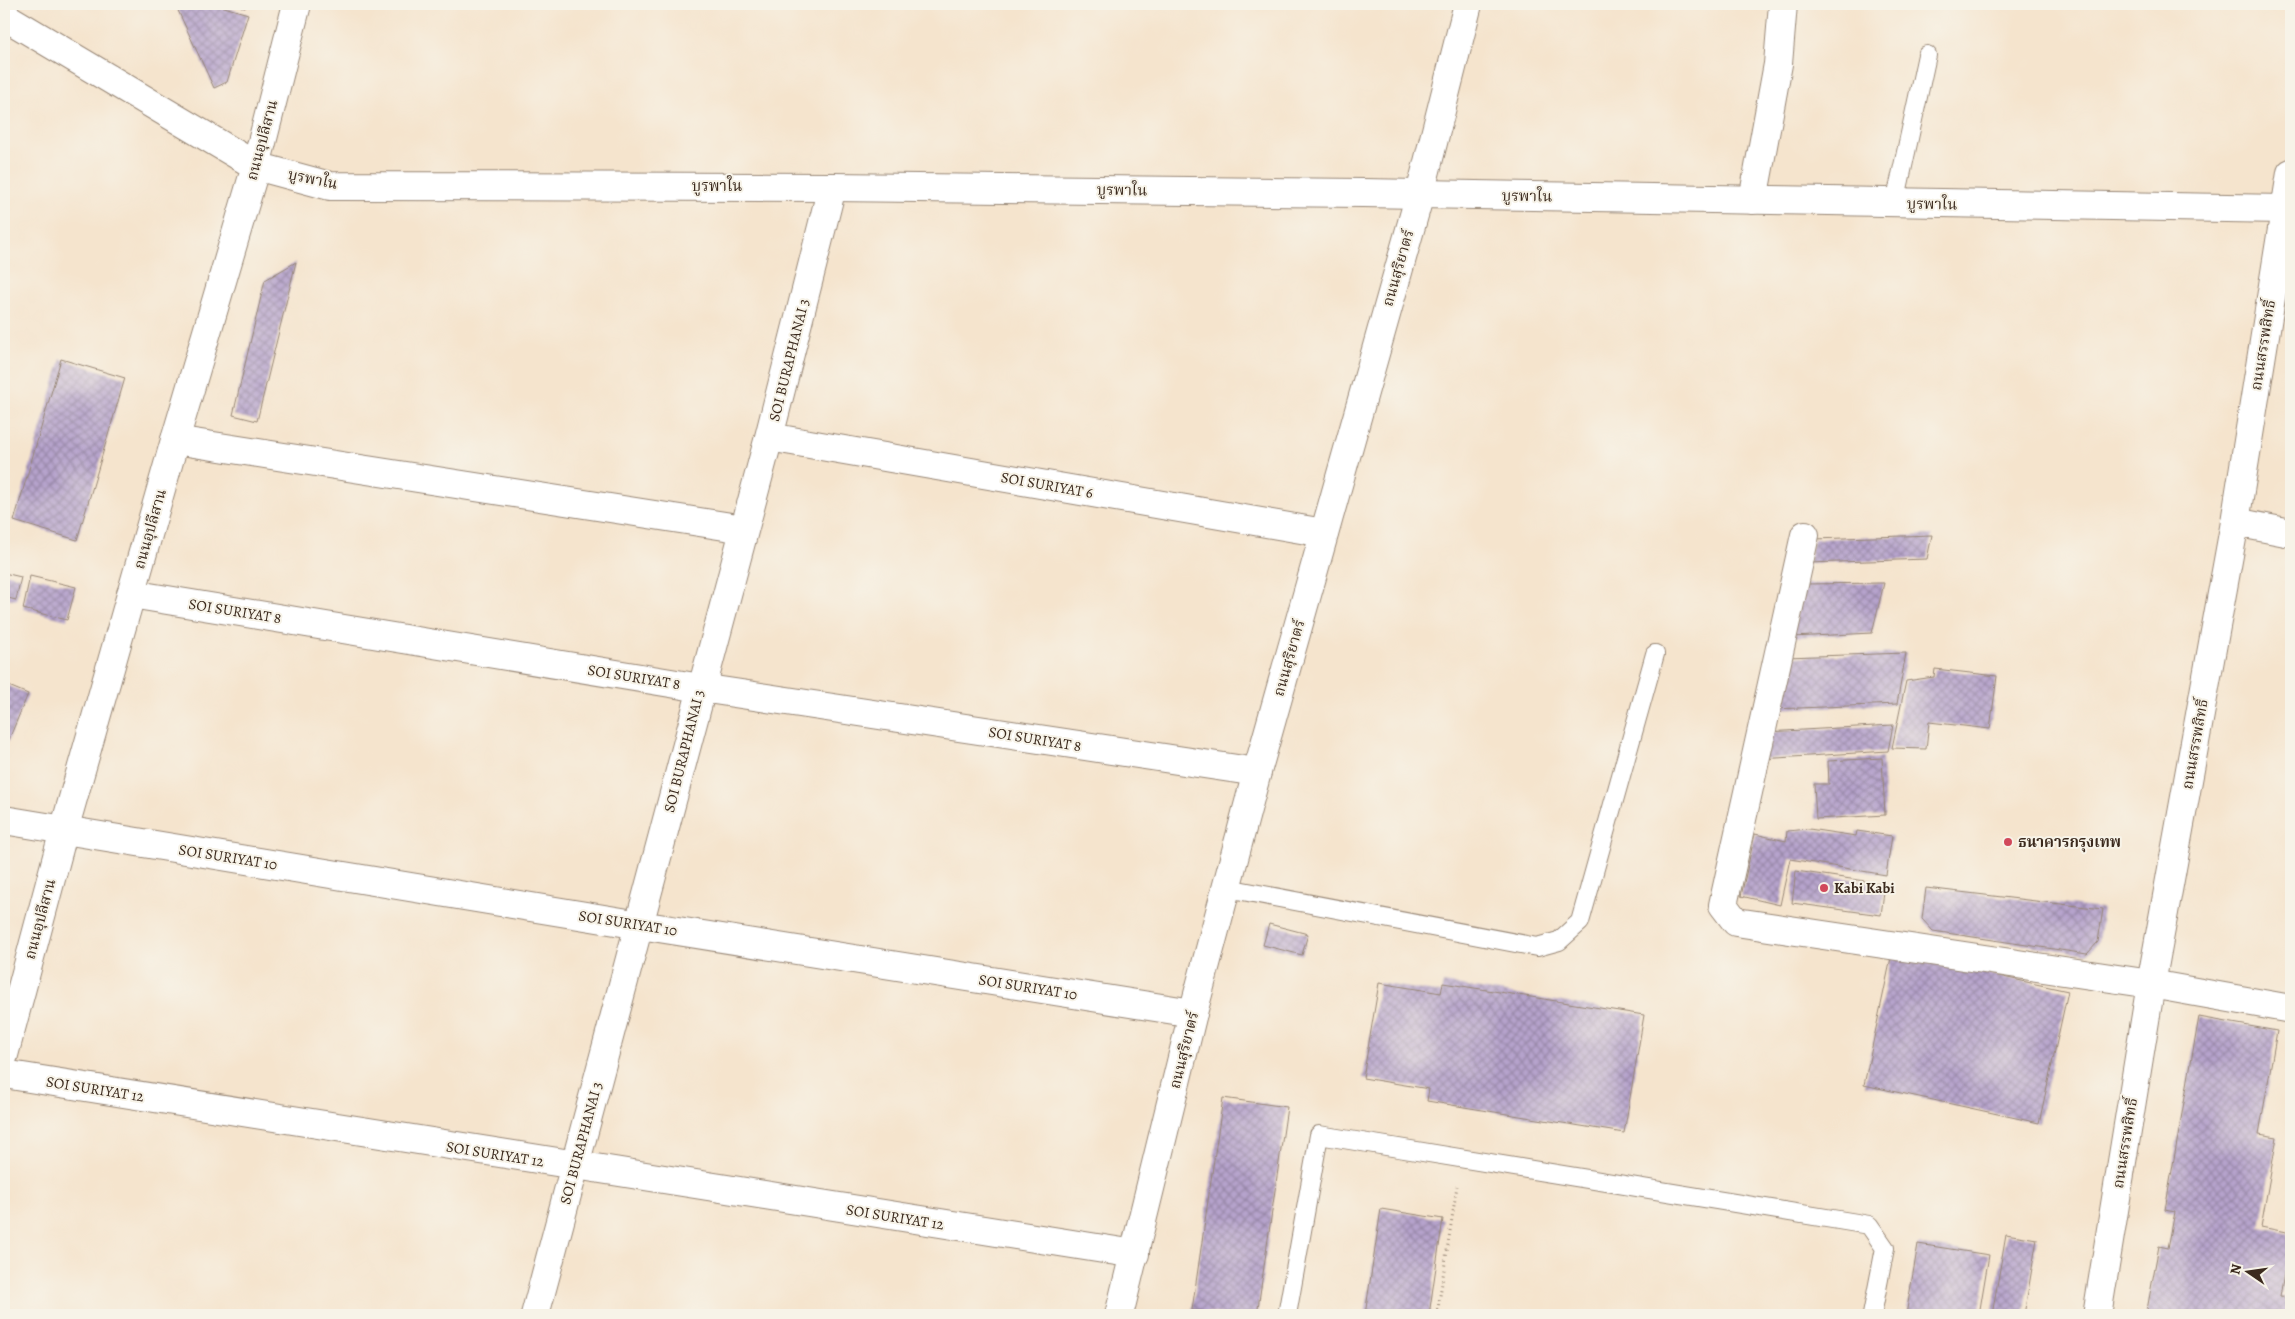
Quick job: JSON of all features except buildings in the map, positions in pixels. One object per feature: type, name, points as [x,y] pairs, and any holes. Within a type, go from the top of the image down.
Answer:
[{"type":"street","name":"ถนนอุปลีสาน","points":[[4,1055],[64,830],[174,440],[256,166],[297,4]]},
{"type":"street","name":"ถนนสุริยาตร์","points":[[1119,1315],[1193,1013],[1257,772],[1420,194],[1468,4]]},
{"type":"street","points":[[1753,200],[1778,64],[1783,4]]},
{"type":"street","name":"บูรพาใน","points":[[4,16],[256,166],[330,186],[832,187],[1420,194],[2289,209]]},
{"type":"street","name":"ถนนสรรพสิทธิ์","points":[[2096,1315],[2151,984],[2235,522],[2289,209],[2291,174]]},
{"type":"street","name":"SOI BURAPHANAI 3","points":[[535,1315],[769,437],[832,187]]},
{"type":"street","name":"SOI SURIYAT 6","points":[[769,437],[1324,533]]},
{"type":"street","points":[[174,440],[744,529]]},
{"type":"street","points":[[2235,522],[2291,533]]},
{"type":"street","points":[[1805,535],[1723,905],[1736,922],[2151,984],[2291,1009]]},
{"type":"street","name":"SOI SURIYAT 8","points":[[132,594],[701,688],[1257,772]]},
{"type":"street","name":"SOI SURIYAT 10","points":[[4,820],[640,926],[1193,1013]]},
{"type":"street","name":"SOI SURIYAT 12","points":[[4,1074],[1135,1254]]},
{"type":"lane","points":[[1895,203],[1927,55]]},
{"type":"lane","points":[[1227,888],[1537,947],[1560,941],[1580,922],[1655,654]]},
{"type":"lane","points":[[1287,1315],[1319,1135],[1869,1225],[1886,1248],[1872,1315]]},
{"type":"path","points":[[1438,1315],[1461,1158]]},
{"type":"place","name":"ธนาคารกรุงเทพ","points":[[2008,842]]},
{"type":"place","name":"Kabi Kabi","points":[[1824,888]]}]
